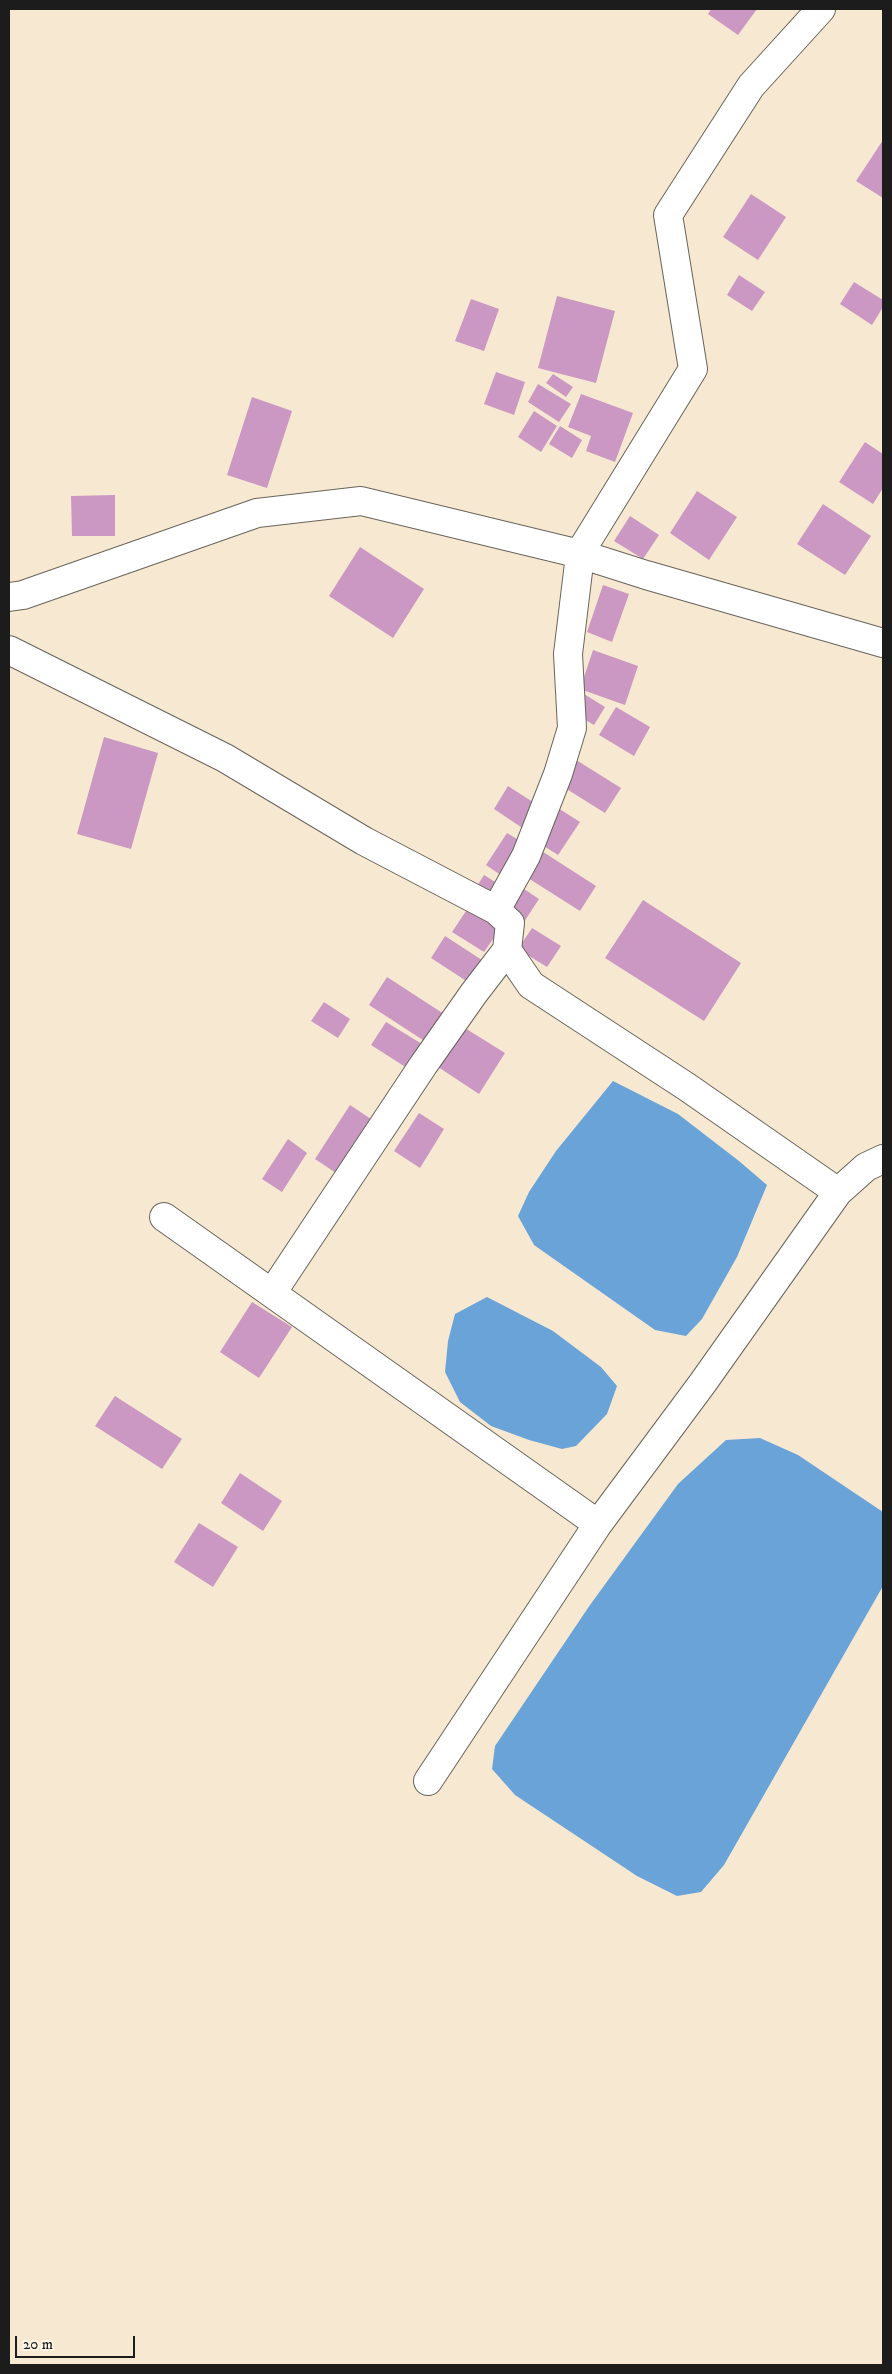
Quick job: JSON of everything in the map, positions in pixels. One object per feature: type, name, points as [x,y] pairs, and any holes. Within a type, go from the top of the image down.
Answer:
[{"type":"street","points":[[496,910],[526,856],[558,774],[572,728],[568,654],[580,555],[693,369],[668,215],[751,86],[821,9]]},
{"type":"street","points":[[9,597],[23,595],[257,513],[361,501],[580,555],[883,643]]},
{"type":"street","points":[[9,650],[225,758],[364,842],[496,910],[510,923],[507,950],[430,1056],[272,1293]]},
{"type":"street","points":[[507,950],[531,985],[687,1087],[838,1192]]},
{"type":"street","points":[[428,1780],[598,1524],[702,1384],[838,1192],[866,1167],[883,1159]]},
{"type":"street","points":[[164,1217],[598,1524]]},
{"type":"water","points":[[613,1081],[678,1114],[767,1185],[737,1257],[702,1319],[686,1336],[655,1330],[534,1245],[518,1216],[529,1192],[556,1151]]},
{"type":"water","points":[[487,1297],[553,1331],[601,1367],[617,1386],[607,1414],[576,1446],[562,1449],[529,1440],[491,1426],[460,1402],[445,1372],[448,1341],[455,1314]]},
{"type":"water","points":[[760,1438],[798,1455],[883,1512],[883,1586],[724,1865],[701,1892],[677,1896],[637,1876],[515,1795],[492,1769],[495,1746],[590,1605],[678,1484],[726,1440]]},
{"type":"building","points":[[711,9],[757,9],[738,35],[708,14]]},
{"type":"building","points":[[883,140],[883,198],[856,181]]},
{"type":"building","points":[[751,194],[786,217],[758,260],[723,237]]},
{"type":"building","points":[[739,275],[765,292],[752,311],[727,295]]},
{"type":"building","points":[[854,282],[883,300],[883,307],[872,325],[840,304]]},
{"type":"building","points":[[557,296],[615,311],[596,383],[538,368]]},
{"type":"building","points":[[471,299],[499,309],[484,351],[455,341]]},
{"type":"building","points":[[496,372],[525,382],[514,415],[484,404]]},
{"type":"building","points":[[553,374],[573,387],[566,397],[546,383]]},
{"type":"building","points":[[538,384],[571,404],[559,422],[528,402]]},
{"type":"building","points":[[581,394],[633,413],[615,462],[586,451],[591,436],[568,427]]},
{"type":"building","points":[[252,397],[292,411],[267,488],[227,475]]},
{"type":"building","points":[[534,411],[557,426],[541,452],[518,437]]},
{"type":"building","points":[[560,426],[582,440],[572,458],[549,444]]},
{"type":"building","points":[[865,442],[883,454],[883,488],[873,504],[839,482]]},
{"type":"building","points":[[697,491],[737,517],[709,560],[670,533]]},
{"type":"building","points":[[115,495],[115,536],[72,536],[71,496]]},
{"type":"building","points":[[823,504],[871,536],[845,575],[797,544]]},
{"type":"building","points":[[630,516],[659,535],[643,559],[614,541]]},
{"type":"building","points":[[360,547],[424,589],[393,638],[329,596]]},
{"type":"building","points":[[603,585],[629,594],[612,642],[587,632]]},
{"type":"building","points":[[593,650],[638,666],[625,705],[580,689]]},
{"type":"building","points":[[584,694],[605,707],[594,725],[572,712]]},
{"type":"building","points":[[616,707],[650,727],[634,756],[599,735]]},
{"type":"building","points":[[104,737],[158,753],[131,849],[77,834]]},
{"type":"building","points":[[573,758],[621,788],[605,813],[557,783]]},
{"type":"building","points":[[508,786],[539,806],[524,829],[494,809]]},
{"type":"building","points":[[558,808],[580,822],[558,855],[536,841]]},
{"type":"building","points":[[507,833],[527,845],[505,878],[486,865]]},
{"type":"building","points":[[537,848],[596,886],[580,911],[520,873]]},
{"type":"building","points":[[484,875],[500,885],[489,901],[474,891]]},
{"type":"building","points":[[518,885],[539,899],[524,922],[503,908]]},
{"type":"building","points":[[643,900],[741,963],[704,1021],[605,958]]},
{"type":"building","points":[[468,908],[500,929],[484,952],[452,932]]},
{"type":"building","points":[[532,928],[561,946],[547,967],[518,949]]},
{"type":"building","points":[[445,936],[485,962],[471,984],[431,958]]},
{"type":"building","points":[[387,977],[444,1014],[426,1042],[369,1005]]},
{"type":"building","points":[[324,1002],[350,1019],[338,1038],[311,1021]]},
{"type":"building","points":[[386,1022],[422,1044],[407,1068],[371,1045]]},
{"type":"building","points":[[460,1025],[505,1053],[479,1094],[435,1065]]},
{"type":"building","points":[[350,1105],[377,1123],[342,1177],[315,1159]]},
{"type":"building","points":[[419,1113],[444,1129],[420,1168],[394,1151]]},
{"type":"building","points":[[288,1139],[307,1153],[282,1192],[262,1179]]},
{"type":"building","points":[[252,1302],[292,1327],[259,1378],[220,1352]]},
{"type":"building","points":[[115,1396],[182,1439],[162,1469],[95,1426]]},
{"type":"building","points":[[240,1473],[282,1501],[263,1531],[221,1503]]},
{"type":"building","points":[[199,1523],[238,1547],[213,1587],[174,1562]]}]
